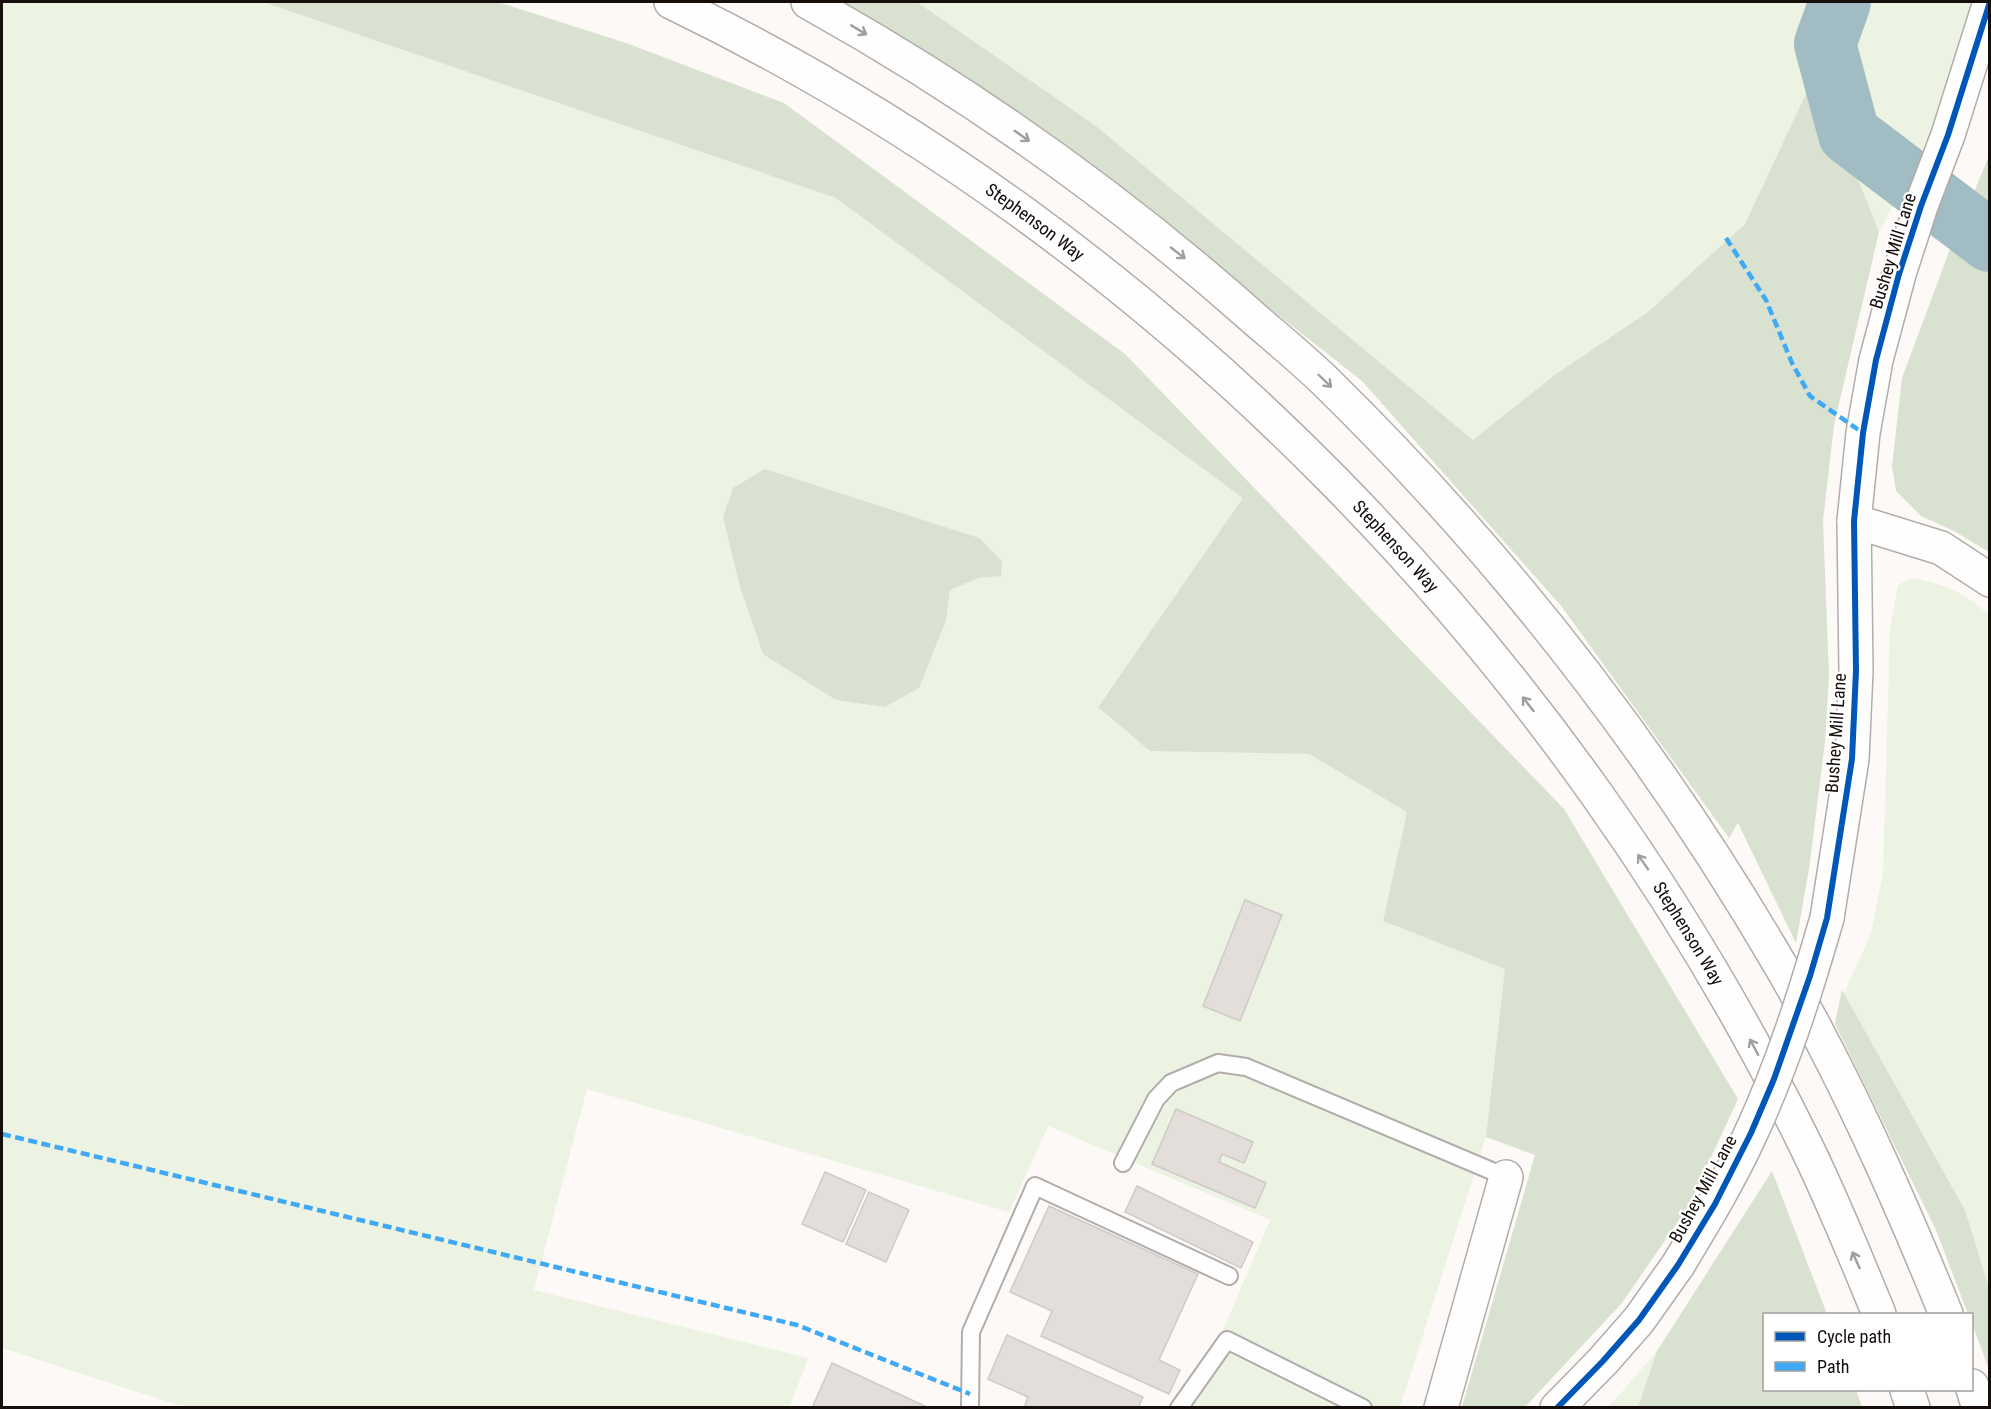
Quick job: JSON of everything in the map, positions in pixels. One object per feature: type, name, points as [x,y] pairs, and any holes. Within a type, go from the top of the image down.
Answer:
[{"type":"main road","name":"Stephenson Way","points":[[671,2],[774,54],[879,114],[1075,250],[1169,327],[1282,428],[1416,568],[1482,645],[1575,764],[1660,886],[1741,1024],[1806,1147],[1879,1313]]},
{"type":"main road","points":[[808,2],[919,67],[1004,123],[1089,183],[1205,274],[1321,377],[1400,456],[1465,528],[1525,598],[1626,728],[1706,844],[1783,970],[1857,1111],[1909,1224],[1946,1313]]},
{"type":"main road","name":"Bushey Mill Lane","points":[[1557,1407],[1603,1361],[1639,1320],[1678,1265],[1715,1204],[1751,1133],[1793,1029],[1827,918],[1852,759],[1857,671],[1854,521],[1863,433],[1876,360],[1902,263],[1921,206],[1982,56],[1989,2]]},
{"type":"main road","points":[[1854,521],[1941,548],[1989,580]]},
{"type":"main road","points":[[1441,1407],[1506,1177]]},
{"type":"main road","points":[[1908,1391],[1913,1407]]},
{"type":"main road","points":[[1973,1391],[1979,1407]]},
{"type":"lane","points":[[1124,1163],[1156,1099],[1171,1083],[1218,1063],[1246,1067],[1506,1177]]},
{"type":"lane","points":[[970,1407],[971,1332],[1035,1186],[1229,1276]]},
{"type":"lane","points":[[1179,1407],[1227,1340],[1363,1407]]},
{"type":"green space","points":[[2,2],[263,2],[836,198],[1244,498],[1098,706],[1150,751],[1309,754],[1407,812],[1383,921],[1506,969],[1486,1137],[1400,1407],[1190,1407],[1270,1220],[1048,1126],[1009,1212],[587,1089],[534,1290],[808,1358],[790,1407],[184,1407],[2,1348]],"holes":[[[723,517],[1001,576],[978,578],[763,654],[740,587]]]},
{"type":"green space","points":[[263,2],[498,2],[629,44],[784,103],[1125,354],[1564,809],[1738,1099],[1688,1207],[1622,1303],[1525,1407],[1462,1407],[1535,1155],[1486,1137],[1505,969],[1383,921],[1407,812],[1309,754],[1150,751],[1098,707],[1243,498],[836,198]]},
{"type":"green space","points":[[837,2],[917,2],[1096,126],[1473,440],[1556,374],[1648,312],[1745,224],[1820,64],[1840,134],[1879,232],[1834,425],[1823,521],[1829,676],[1825,742],[1809,869],[1796,943],[1738,823],[1729,838],[1562,607],[1362,381],[1111,183]]},
{"type":"green space","points":[[917,2],[1832,2],[1823,37],[1820,64],[1746,224],[1648,312],[1556,374],[1473,440],[1096,126]]},
{"type":"green space","points":[[1856,2],[1974,2],[1941,111],[1879,232],[1840,134],[1835,99]]},
{"type":"green space","points":[[1989,156],[1989,552],[1954,531],[1921,516],[1896,491],[1892,466],[1902,378],[1949,252]]},
{"type":"green space","points":[[765,469],[979,538],[1002,561],[1001,576],[978,578],[950,590],[946,620],[919,688],[885,707],[836,700],[763,654],[740,587],[723,517],[733,488]]},
{"type":"green space","points":[[1912,578],[1954,590],[1989,615],[1989,1288],[1965,1210],[1844,994],[1871,933],[1883,873],[1890,629],[1898,585]]},
{"type":"green space","points":[[1842,990],[1965,1210],[1989,1288],[1989,1370],[1973,1326],[1973,1313],[1968,1313],[1936,1230],[1835,1024]]},
{"type":"green space","points":[[1772,1171],[1827,1313],[1763,1313],[1763,1391],[1856,1391],[1862,1407],[1638,1407],[1657,1351]]},
{"type":"green space","points":[[1657,1351],[1638,1407],[1607,1407],[1615,1400]]},
{"type":"building","points":[[1245,900],[1282,915],[1240,1021],[1203,1006]]},
{"type":"building","points":[[1176,1109],[1253,1142],[1244,1163],[1222,1154],[1219,1162],[1266,1183],[1255,1208],[1152,1164]]},
{"type":"building","points":[[825,1172],[866,1190],[843,1242],[802,1224]]},
{"type":"building","points":[[1137,1186],[1253,1242],[1241,1268],[1125,1212]]},
{"type":"building","points":[[869,1192],[909,1210],[886,1262],[846,1244]]},
{"type":"building","points":[[1049,1206],[1198,1274],[1159,1360],[1180,1370],[1169,1394],[1041,1336],[1052,1311],[1010,1292]]},
{"type":"building","points":[[1007,1335],[1143,1397],[1138,1408],[1024,1408],[1028,1397],[988,1379]]},
{"type":"building","points":[[832,1363],[929,1408],[812,1408]]},
{"type":"waterway","points":[[1840,2],[1825,44],[1849,134],[1990,241]]},
{"type":"marked path","points":[[1726,238],[1766,300],[1792,363],[1810,396],[1863,433]]},
{"type":"marked path","points":[[2,1134],[797,1325],[970,1394]]},
{"type":"cycle path","points":[[1557,1408],[1639,1320],[1678,1265],[1715,1204],[1751,1133],[1774,1079],[1810,976],[1827,918],[1852,759],[1856,671],[1854,521],[1863,433],[1876,360],[1899,274],[1921,206],[1948,135],[1990,2]]}]
